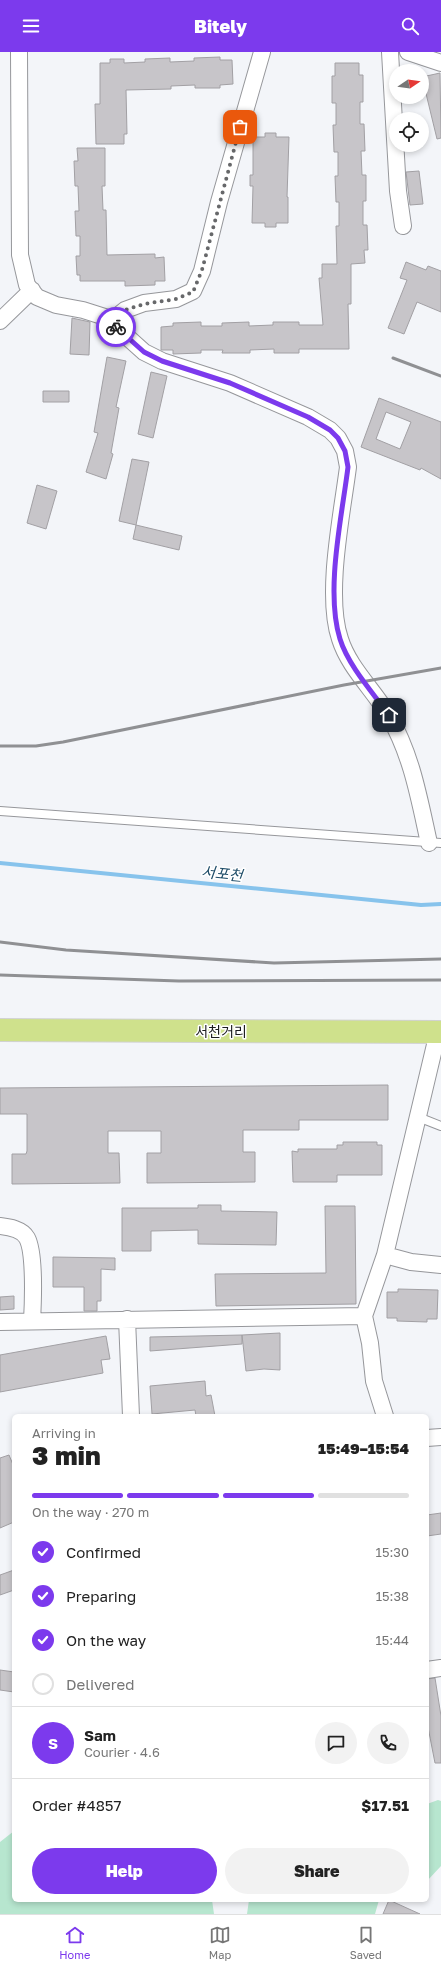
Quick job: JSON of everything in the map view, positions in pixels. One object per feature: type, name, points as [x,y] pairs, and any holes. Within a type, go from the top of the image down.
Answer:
[{"type":"main road","name":"서천거리","points":[[0,1030],[439,1032]]},
{"type":"street","points":[[19,52],[20,255],[27,285],[37,297],[56,305],[83,310],[105,317],[144,352],[162,361],[230,383],[294,411],[330,430],[338,438],[345,451],[348,467],[334,586],[335,621],[346,654],[389,715],[408,754],[435,843]]},
{"type":"street","points":[[110,322],[125,310],[144,304],[176,299],[193,292],[202,270],[219,202],[262,52]]},
{"type":"street","points":[[390,52],[398,191],[403,226]]},
{"type":"street","points":[[408,52],[441,63]]},
{"type":"street","points":[[0,321],[32,290]]},
{"type":"street","points":[[384,1414],[374,1381],[370,1343],[364,1316],[385,1255],[439,1032]]},
{"type":"street","points":[[0,1226],[21,1231],[27,1238],[33,1283],[32,1321]]},
{"type":"street","points":[[385,1255],[411,1262],[441,1264]]},
{"type":"street","points":[[0,1322],[364,1316]]},
{"type":"street","points":[[127,1319],[131,1414]]},
{"type":"street","points":[[429,1438],[441,1437]]},
{"type":"street","points":[[429,1670],[441,1668]]},
{"type":"lane","points":[[0,810],[435,843]]},
{"type":"lane","points":[[418,1117],[441,1126]]},
{"type":"green space","points":[[438,1800],[441,1801],[441,1866],[429,1879],[429,1803]]},
{"type":"green space","points":[[12,1833],[12,1902],[212,1902],[214,1914],[0,1914],[0,1842]]},
{"type":"green space","points":[[249,1902],[378,1902],[375,1914],[247,1914]]},
{"type":"building","points":[[220,57],[220,60],[232,60],[233,84],[220,85],[220,88],[195,88],[195,85],[171,86],[171,89],[126,90],[127,134],[124,134],[124,144],[96,144],[95,104],[100,104],[100,63],[110,63],[110,59],[124,59],[124,63],[145,62],[145,59],[170,58],[170,62],[194,61],[194,58]]},
{"type":"building","points":[[335,63],[359,63],[359,75],[363,75],[363,102],[360,102],[360,124],[364,124],[365,151],[361,151],[362,175],[366,175],[366,201],[363,201],[363,225],[367,225],[368,250],[364,250],[365,263],[351,264],[351,304],[348,304],[349,349],[299,349],[299,353],[274,353],[274,349],[250,350],[250,353],[222,353],[223,350],[201,350],[201,353],[173,354],[173,350],[161,350],[161,327],[173,326],[173,323],[201,322],[201,326],[222,326],[222,323],[249,322],[249,326],[273,325],[273,322],[299,322],[299,325],[323,325],[319,278],[322,278],[322,264],[337,264],[336,226],[339,226],[339,202],[336,202],[335,176],[338,176],[338,152],[334,152],[333,125],[336,125],[336,103],[332,103],[332,76],[335,76]]},
{"type":"building","points":[[440,73],[441,138],[437,139],[429,104],[429,75]]},
{"type":"building","points":[[265,133],[276,133],[276,137],[289,137],[287,197],[288,223],[276,223],[276,227],[265,227],[265,223],[252,223],[253,186],[250,186],[250,175],[253,175],[253,137],[265,137]]},
{"type":"building","points":[[77,148],[105,148],[105,186],[102,186],[103,210],[106,210],[107,255],[155,254],[155,258],[164,257],[165,281],[155,281],[155,285],[125,286],[125,281],[80,281],[80,275],[77,275],[76,256],[80,256],[80,236],[76,236],[75,211],[79,211],[78,186],[75,186],[74,161],[78,161]]},
{"type":"building","points":[[419,171],[423,204],[410,205],[406,172]]},
{"type":"building","points":[[406,262],[426,270],[428,266],[441,271],[441,312],[417,302],[404,334],[388,328],[407,280],[400,278]]},
{"type":"building","points":[[72,318],[90,322],[89,355],[70,354]]},
{"type":"building","points":[[107,357],[126,361],[116,407],[119,408],[111,453],[113,454],[106,479],[86,472],[98,433],[94,432]]},
{"type":"building","points":[[151,372],[167,376],[153,438],[138,434]]},
{"type":"building","points":[[43,391],[69,391],[69,402],[43,402]]},
{"type":"building","points":[[379,398],[441,422],[441,479],[421,468],[420,470],[361,447]],"holes":[[[386,412],[411,422],[400,449],[376,439]]]},
{"type":"building","points":[[132,459],[149,462],[136,525],[119,521]]},
{"type":"building","points":[[37,485],[57,491],[46,529],[27,523]]},
{"type":"building","points":[[136,525],[182,536],[179,550],[133,539]]},
{"type":"building","points":[[388,1085],[388,1120],[299,1120],[299,1130],[243,1130],[243,1152],[255,1152],[255,1182],[147,1183],[147,1153],[161,1153],[161,1131],[108,1131],[108,1153],[119,1153],[120,1183],[12,1184],[12,1154],[26,1154],[27,1151],[27,1114],[0,1114],[0,1088]]},
{"type":"building","points":[[343,1142],[377,1142],[377,1145],[382,1145],[382,1175],[337,1175],[337,1182],[293,1182],[292,1151],[298,1152],[298,1149],[337,1149],[337,1145],[343,1145]]},
{"type":"building","points":[[198,1205],[221,1205],[221,1211],[277,1212],[276,1245],[198,1244],[198,1230],[151,1231],[151,1251],[122,1251],[122,1208],[198,1208]]},
{"type":"building","points":[[325,1206],[355,1206],[356,1304],[216,1306],[215,1274],[326,1273]]},
{"type":"building","points":[[53,1257],[115,1258],[115,1270],[101,1269],[101,1301],[97,1301],[97,1311],[84,1311],[84,1287],[53,1287]]},
{"type":"building","points":[[398,1289],[438,1290],[437,1319],[427,1319],[427,1322],[397,1321],[397,1318],[387,1318],[387,1292],[398,1292]]},
{"type":"building","points":[[14,1296],[14,1309],[0,1310],[0,1297]]},
{"type":"building","points":[[280,1333],[280,1370],[264,1369],[246,1371],[242,1335]]},
{"type":"building","points":[[242,1335],[242,1344],[150,1351],[150,1337]]},
{"type":"building","points":[[106,1336],[110,1359],[101,1360],[103,1373],[0,1392],[0,1355]]},
{"type":"building","points":[[205,1381],[206,1396],[211,1395],[215,1414],[196,1414],[195,1410],[152,1414],[150,1386]]},
{"type":"building","points":[[9,1455],[12,1462],[12,1523],[0,1528],[0,1458]]},
{"type":"building","points":[[441,1513],[441,1534],[429,1536],[429,1515]]},
{"type":"building","points":[[12,1571],[12,1591],[0,1595],[0,1575]]},
{"type":"building","points":[[0,1670],[12,1672],[12,1692],[0,1690]]},
{"type":"building","points":[[435,1678],[441,1716],[441,1763],[435,1763],[429,1732],[429,1679]]},
{"type":"building","points":[[388,1902],[393,1902],[420,1914],[383,1914]]},
{"type":"waterway","name":"서포천","points":[[0,863],[421,905],[441,904]]},
{"type":"railway","points":[[393,358],[441,376]]},
{"type":"railway","points":[[0,746],[36,746],[63,742],[344,685],[441,668]]},
{"type":"railway","points":[[0,942],[66,950],[274,963],[441,959]]},
{"type":"railway","points":[[0,975],[179,981],[441,980]]},
{"type":"way so far","points":[[116,327],[110,322],[125,310],[144,304],[176,299],[193,292],[202,270],[240,127]]},
{"type":"route","points":[[116,327],[144,352],[162,361],[230,383],[295,411],[330,430],[338,438],[345,451],[348,467],[334,586],[335,621],[346,654],[389,715]]}]
